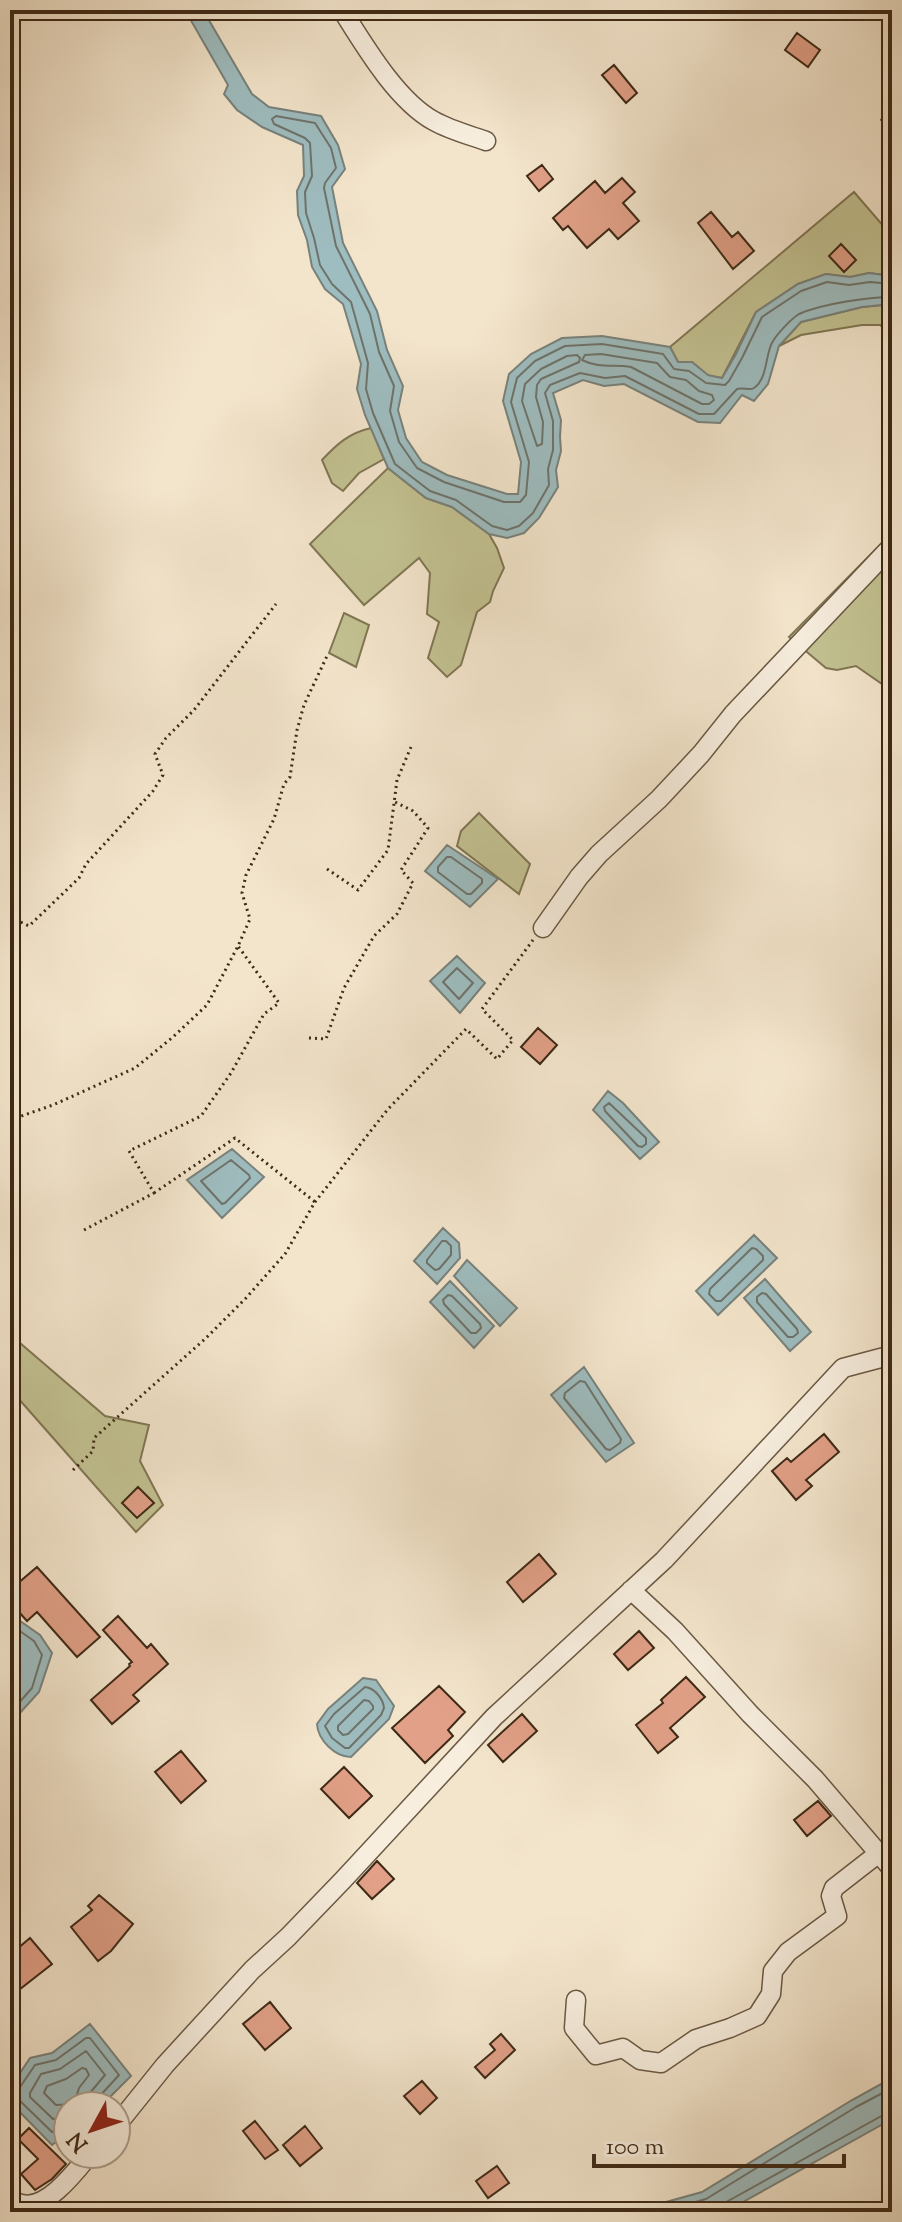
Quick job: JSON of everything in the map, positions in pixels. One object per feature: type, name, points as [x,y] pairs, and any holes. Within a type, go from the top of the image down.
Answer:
[{"type":"street","points":[[342,10],[367,49],[408,100],[432,120],[486,141]]},
{"type":"street","points":[[543,928],[599,854],[659,799],[733,714],[891,547]]},
{"type":"street","points":[[132,2106],[242,1980],[343,1880],[494,1717],[664,1560],[843,1368],[892,1355]]},
{"type":"street","points":[[631,1590],[675,1631],[750,1714],[815,1779],[892,1869]]},
{"type":"street","points":[[576,2000],[574,2028],[596,2055],[623,2048],[640,2060],[661,2063],[696,2039],[757,2016],[771,1994],[773,1971],[788,1952],[837,1916],[831,1896],[834,1888],[879,1853]]},
{"type":"street","points":[[10,2198],[22,2205],[39,2203],[66,2183],[77,2170]]},
{"type":"path","points":[[881,121],[892,107]]},
{"type":"path","points":[[10,917],[29,926],[79,878],[86,864],[153,791],[163,775],[155,754],[194,710],[276,604]]},
{"type":"path","points":[[10,1120],[53,1105],[135,1068],[207,1005],[250,919],[242,893],[246,875],[274,819],[284,784],[290,777],[304,705],[327,656]]},
{"type":"path","points":[[327,869],[358,890],[388,850],[397,780],[411,747]]},
{"type":"path","points":[[309,1038],[326,1039],[344,988],[374,936],[397,914],[413,883],[401,870],[428,828],[413,811],[395,802]]},
{"type":"path","points":[[73,1470],[93,1451],[94,1438],[246,1298],[285,1254],[315,1202],[388,1109],[466,1029],[497,1059],[513,1040],[482,1009],[543,928]]},
{"type":"path","points":[[154,1193],[129,1151],[201,1116],[231,1073],[264,1014],[279,1003],[238,946]]},
{"type":"path","points":[[84,1230],[154,1193],[235,1138],[315,1202]]},
{"type":"shaded area","points":[[854,192],[892,236],[892,276],[826,274],[798,284],[756,312],[722,378],[708,376],[692,362],[678,362],[670,347]]},
{"type":"shaded area","points":[[892,304],[892,335],[880,325],[862,325],[801,335],[779,346],[801,322],[862,307]]},
{"type":"shaded area","points":[[371,428],[384,459],[359,473],[343,491],[332,483],[322,460],[344,440]]},
{"type":"shaded area","points":[[388,468],[426,498],[452,507],[489,534],[504,568],[490,602],[477,612],[461,665],[447,677],[428,658],[439,622],[427,614],[430,573],[419,558],[364,605],[310,544]]},
{"type":"shaded area","points":[[892,513],[892,683],[885,686],[856,666],[837,670],[826,668],[789,637],[886,539]]},
{"type":"shaded area","points":[[344,613],[369,625],[356,667],[329,653]]},
{"type":"shaded area","points":[[479,813],[530,864],[519,894],[457,846],[461,831]]},
{"type":"shaded area","points":[[13,1337],[105,1416],[149,1425],[140,1461],[163,1505],[136,1532],[10,1389],[10,1346]]},
{"type":"water","points":[[185,10],[203,10],[252,94],[269,107],[321,116],[338,145],[345,169],[332,187],[343,243],[377,311],[387,350],[403,386],[398,410],[406,438],[422,462],[447,475],[507,494],[518,494],[521,462],[503,401],[509,374],[531,354],[562,338],[602,336],[670,347],[678,362],[692,362],[708,375],[722,378],[756,312],[798,284],[826,274],[892,276],[892,304],[862,307],[801,322],[779,346],[768,384],[754,401],[742,395],[720,423],[698,422],[624,384],[604,386],[583,380],[553,393],[561,420],[561,451],[556,470],[558,487],[539,518],[524,533],[507,538],[489,534],[452,507],[426,498],[388,468],[357,389],[361,364],[343,304],[325,289],[312,267],[298,215],[297,191],[304,176],[303,145],[262,127],[237,110],[224,94],[228,85]]},
{"type":"water","points":[[447,845],[498,879],[470,907],[425,871]]},
{"type":"water","points":[[457,956],[485,983],[460,1013],[430,981]]},
{"type":"water","points":[[608,1091],[659,1142],[640,1159],[593,1110]]},
{"type":"water","points":[[232,1149],[264,1177],[222,1218],[187,1180]]},
{"type":"water","points":[[443,1228],[459,1243],[460,1258],[437,1284],[414,1261]]},
{"type":"water","points":[[754,1235],[777,1258],[718,1315],[696,1291]]},
{"type":"water","points":[[467,1260],[517,1308],[500,1326],[454,1276]]},
{"type":"water","points":[[765,1279],[811,1332],[790,1351],[744,1298]]},
{"type":"water","points":[[450,1281],[494,1326],[474,1348],[430,1302]]},
{"type":"water","points":[[584,1367],[634,1443],[606,1462],[551,1395]]},
{"type":"water","points":[[10,1614],[40,1635],[52,1653],[39,1692],[10,1724]]},
{"type":"water","points":[[363,1678],[376,1680],[394,1706],[389,1719],[351,1757],[345,1756],[333,1751],[324,1741],[317,1724],[328,1709]]},
{"type":"water","points":[[90,2024],[131,2076],[117,2090],[52,2090],[52,2145],[10,2102],[17,2079],[30,2058],[52,2053]]},
{"type":"water","points":[[892,2078],[892,2119],[725,2212],[630,2212],[702,2192]]},
{"type":"building","points":[[797,33],[820,50],[808,67],[785,50]]},
{"type":"building","points":[[614,65],[637,93],[626,103],[602,75]]},
{"type":"building","points":[[542,165],[553,179],[539,191],[527,176]]},
{"type":"building","points":[[622,178],[635,192],[623,203],[639,221],[618,239],[609,229],[587,248],[568,226],[563,230],[553,218],[595,181],[605,193]]},
{"type":"building","points":[[711,212],[732,237],[738,232],[754,251],[733,269],[698,223]]},
{"type":"building","points":[[841,244],[856,260],[844,272],[829,256]]},
{"type":"building","points":[[538,1028],[557,1045],[540,1064],[521,1047]]},
{"type":"building","points":[[824,1434],[839,1452],[806,1480],[812,1486],[796,1500],[772,1471],[787,1458],[791,1462]]},
{"type":"building","points":[[138,1487],[154,1503],[137,1518],[122,1503]]},
{"type":"building","points":[[539,1554],[556,1574],[523,1602],[507,1582]]},
{"type":"building","points":[[37,1567],[100,1637],[77,1657],[37,1612],[27,1621],[10,1602],[10,1590]]},
{"type":"building","points":[[118,1616],[147,1648],[151,1644],[168,1664],[133,1695],[139,1701],[112,1724],[91,1700],[132,1662],[103,1630]]},
{"type":"building","points":[[639,1631],[654,1648],[628,1670],[614,1654]]},
{"type":"building","points":[[686,1677],[705,1697],[670,1728],[678,1737],[658,1753],[636,1725],[663,1703],[661,1700]]},
{"type":"building","points":[[439,1686],[465,1712],[448,1730],[453,1736],[425,1763],[392,1728]]},
{"type":"building","points":[[522,1714],[537,1731],[503,1762],[488,1745]]},
{"type":"building","points":[[181,1751],[206,1781],[181,1803],[155,1772]]},
{"type":"building","points":[[344,1767],[372,1796],[349,1818],[321,1789]]},
{"type":"building","points":[[818,1801],[831,1816],[807,1836],[794,1820]]},
{"type":"building","points":[[377,1861],[394,1879],[372,1899],[357,1883]]},
{"type":"building","points":[[99,1895],[133,1924],[111,1951],[98,1961],[71,1927],[92,1910],[88,1906]]},
{"type":"building","points":[[30,1938],[52,1964],[10,1997],[10,1955]]},
{"type":"building","points":[[270,2002],[291,2028],[265,2050],[243,2024]]},
{"type":"building","points":[[501,2034],[515,2050],[485,2078],[475,2067],[495,2050],[490,2044]]},
{"type":"building","points":[[422,2081],[437,2098],[420,2114],[404,2096]]},
{"type":"building","points":[[255,2121],[278,2150],[265,2159],[243,2131]]},
{"type":"building","points":[[305,2126],[322,2148],[300,2166],[283,2145]]},
{"type":"building","points":[[29,2128],[52,2150],[52,2170],[60,2170],[35,2190],[21,2174],[38,2159],[18,2139]]},
{"type":"building","points":[[497,2166],[509,2183],[488,2198],[476,2181]]}]
